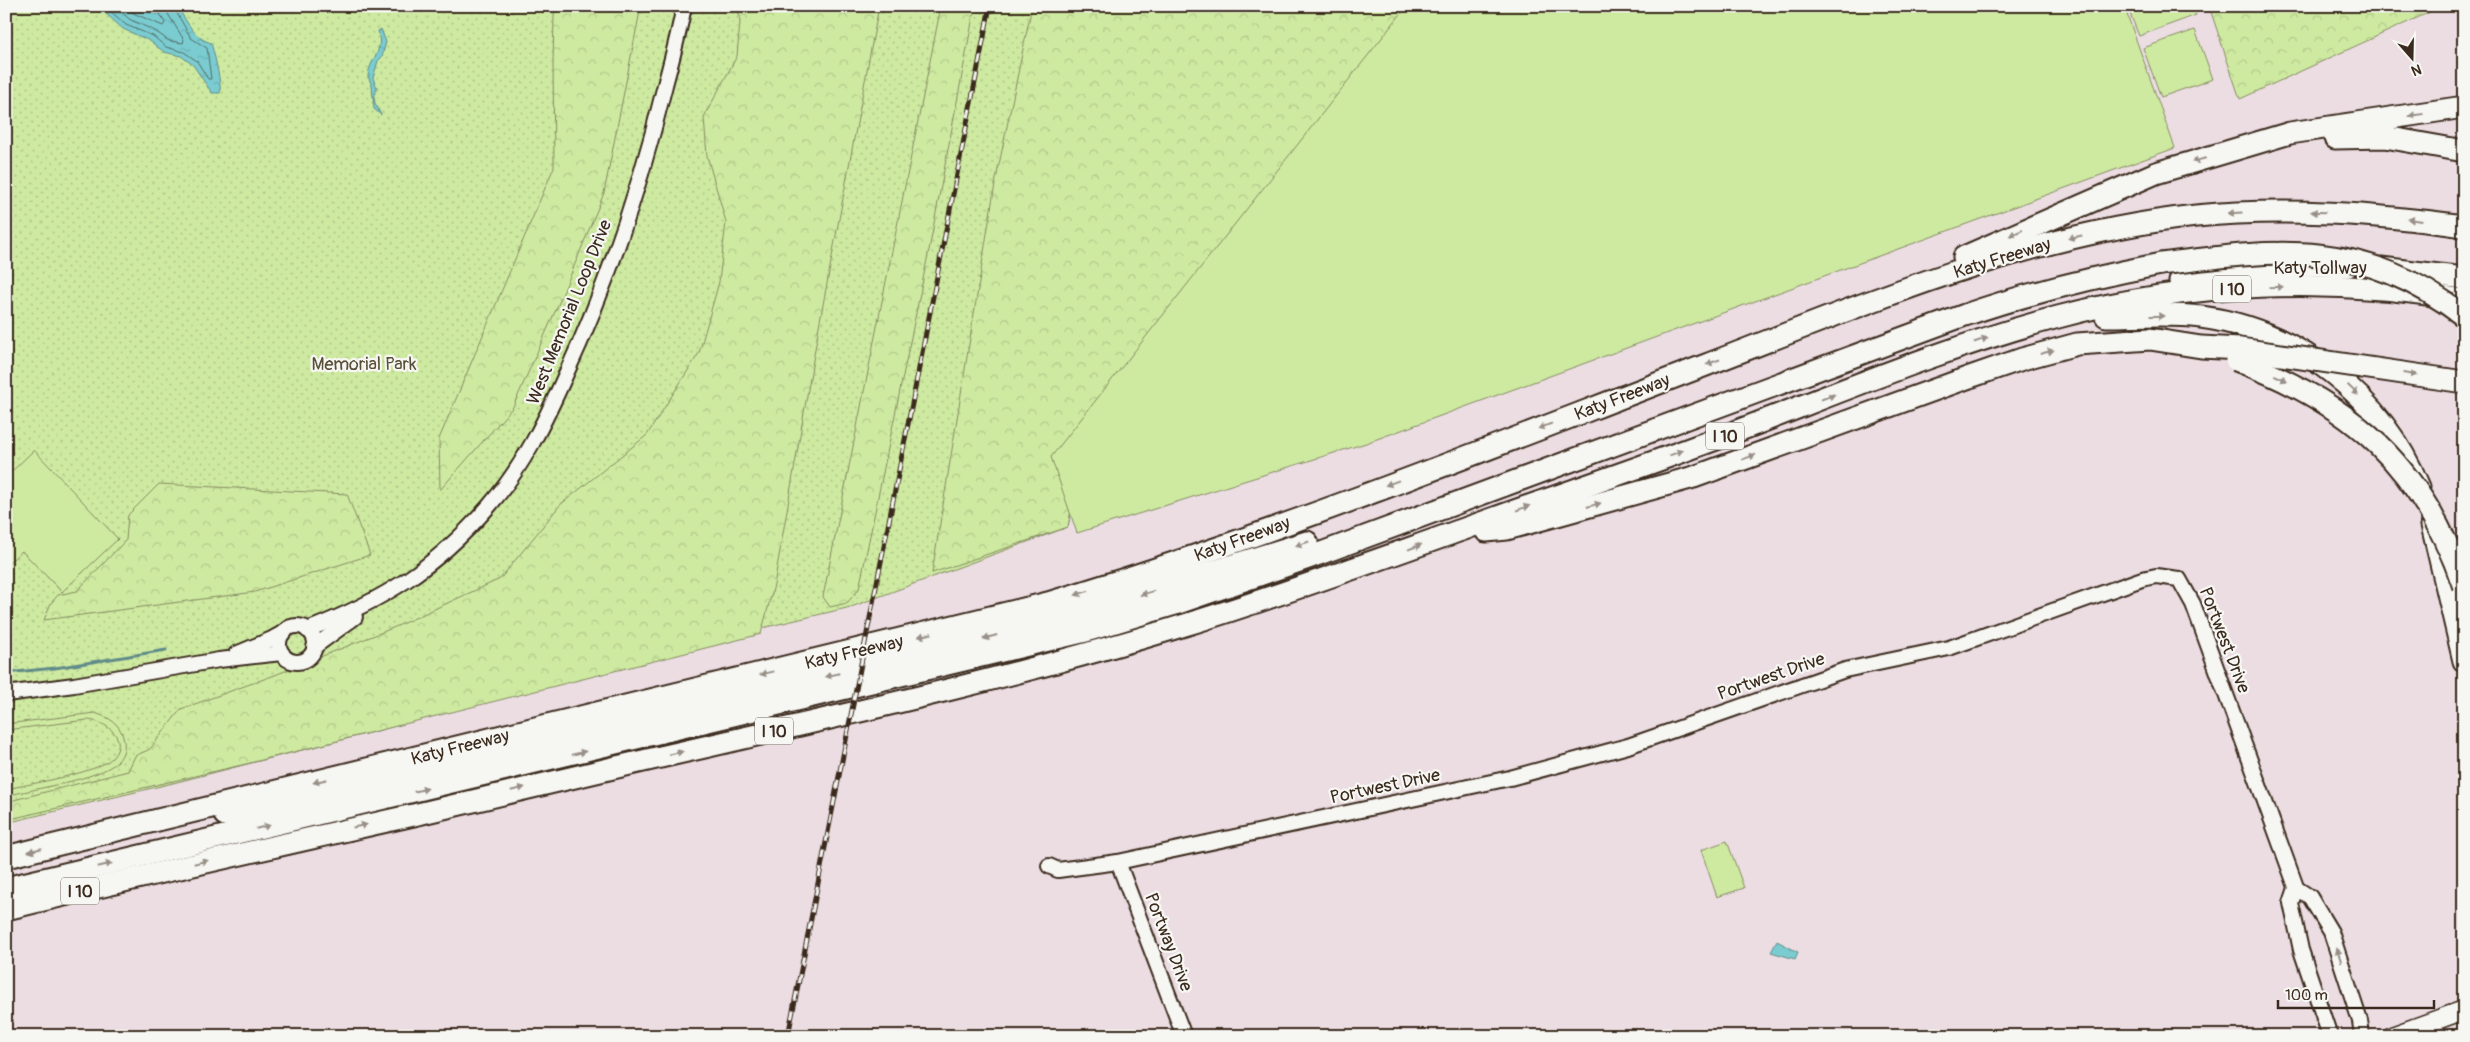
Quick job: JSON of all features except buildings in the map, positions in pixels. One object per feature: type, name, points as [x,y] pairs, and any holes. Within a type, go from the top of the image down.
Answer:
[{"type":"highway","points":[[1758,344],[1887,292],[2156,173],[2290,132],[2464,107]]},
{"type":"highway","points":[[2246,146],[2315,139],[2385,137],[2464,150]]},
{"type":"highway","name":"Katy Freeway","points":[[6,857],[1048,604],[1172,564],[1503,442],[1758,344],[2002,257],[2059,241],[2122,227],[2195,216],[2284,212],[2351,213],[2464,226]]},
{"type":"highway","points":[[150,822],[256,812],[964,644],[1075,615],[1329,535],[1963,303],[2047,278],[2265,245],[2324,247],[2374,256],[2423,277],[2464,304]]},
{"type":"highway","points":[[6,888],[1086,631],[1172,605],[1299,561],[1964,314],[2031,293],[2160,260],[2265,253],[2292,253],[2348,259],[2394,274],[2419,285],[2464,316]]},
{"type":"highway","name":"Katy Tollway","points":[[2005,332],[2151,288],[2247,270],[2339,266],[2428,272],[2464,278]]},
{"type":"highway","name":"I 10","points":[[6,909],[999,678],[1187,624],[1387,558],[2005,332],[2080,312],[2128,302],[2238,288],[2316,286],[2395,290],[2464,300]]},
{"type":"highway","points":[[2005,332],[2085,318],[2140,316],[2201,317],[2265,335],[2286,344],[2332,372],[2350,386],[2383,422],[2408,462],[2435,536],[2464,660]]},
{"type":"highway","points":[[1444,536],[1507,529],[1694,476],[2022,359],[2077,344],[2150,340],[2240,349],[2464,382]]},
{"type":"highway","points":[[2201,346],[2291,382],[2337,409],[2368,435],[2398,464],[2428,508],[2447,544],[2464,587]]},
{"type":"main road","points":[[2392,1036],[2464,1010]]},
{"type":"street","name":"West Memorial Loop Drive","points":[[308,630],[377,599],[397,588],[429,564],[489,506],[520,465],[542,427],[581,342],[622,234],[660,106],[684,6]]},
{"type":"street","name":"Portwest Drive","points":[[1049,866],[1058,870],[1118,862],[1503,780],[1615,750],[1845,670],[1949,648],[2142,579],[2168,576],[2179,579],[2193,604],[2296,888],[2310,897],[2331,932],[2360,1021],[2362,1036]]},
{"type":"street","name":"West Memorial Loop Drive","points":[[314,647],[377,599]]},
{"type":"street","points":[[218,660],[272,639],[283,633],[296,626],[308,630],[313,635],[314,647],[308,657],[291,661],[282,654],[279,642],[283,633]]},
{"type":"street","points":[[6,694],[74,685],[218,660],[282,654]]},
{"type":"street","name":"Portway Drive","points":[[1118,862],[1184,1036]]},
{"type":"street","name":"Portwest Drive","points":[[2296,888],[2291,903],[2301,950],[2330,1036]]},
{"type":"green space","name":"Memorial Park","points":[[6,6],[1554,6],[1081,452],[1068,527],[851,607],[635,658],[381,730],[6,823]]},
{"type":"green space","points":[[557,6],[641,6],[604,193],[561,298],[513,407],[440,490],[439,439],[554,167],[553,63],[554,15]]},
{"type":"green space","points":[[738,6],[879,6],[819,326],[774,585],[761,634],[246,764],[6,820],[6,802],[128,771],[135,756],[150,749],[181,709],[275,675],[395,627],[500,579],[560,505],[647,435],[699,353],[719,282],[726,222],[707,156],[704,117],[737,56],[740,22]]},
{"type":"green space","points":[[941,6],[975,6],[929,250],[859,589],[847,603],[830,607],[823,597]]},
{"type":"green space","points":[[1032,6],[1554,6],[1081,452],[1068,527],[932,573],[995,184]]},
{"type":"green space","points":[[1407,6],[2124,6],[2175,148],[1366,443],[1077,533],[1051,457]]},
{"type":"green space","points":[[2127,6],[2192,6],[2196,15],[2139,36]]},
{"type":"green space","points":[[2209,6],[2443,6],[2240,99]]},
{"type":"green space","points":[[2195,30],[2213,79],[2161,97],[2143,48]]},
{"type":"green space","points":[[34,450],[118,539],[62,592],[22,551],[6,565],[6,477]]},
{"type":"green space","points":[[159,484],[347,494],[370,555],[255,592],[44,620],[51,603],[58,595],[77,591],[126,540],[128,515]]},
{"type":"green space","points":[[95,713],[113,721],[121,732],[124,747],[123,753],[117,762],[96,774],[6,796],[6,789],[79,773],[106,763],[113,757],[118,743],[117,737],[108,727],[94,721],[87,720],[6,730],[6,724]]},
{"type":"green space","points":[[1727,841],[1744,888],[1717,897],[1701,850]]},
{"type":"water","points":[[71,6],[176,6],[195,33],[211,43],[219,76],[220,93],[212,93],[193,65],[181,56],[164,52],[150,41],[123,29],[104,12],[85,11]]},
{"type":"water","points":[[381,29],[386,42],[373,78],[377,88],[374,97],[375,103],[381,115],[374,109],[372,86],[368,76],[371,64],[378,50],[378,31]]},
{"type":"water","points":[[1777,941],[1798,952],[1795,959],[1771,952]]},
{"type":"waterway","points":[[6,673],[55,668],[166,650]]},
{"type":"railway","points":[[788,1036],[990,6]]}]
